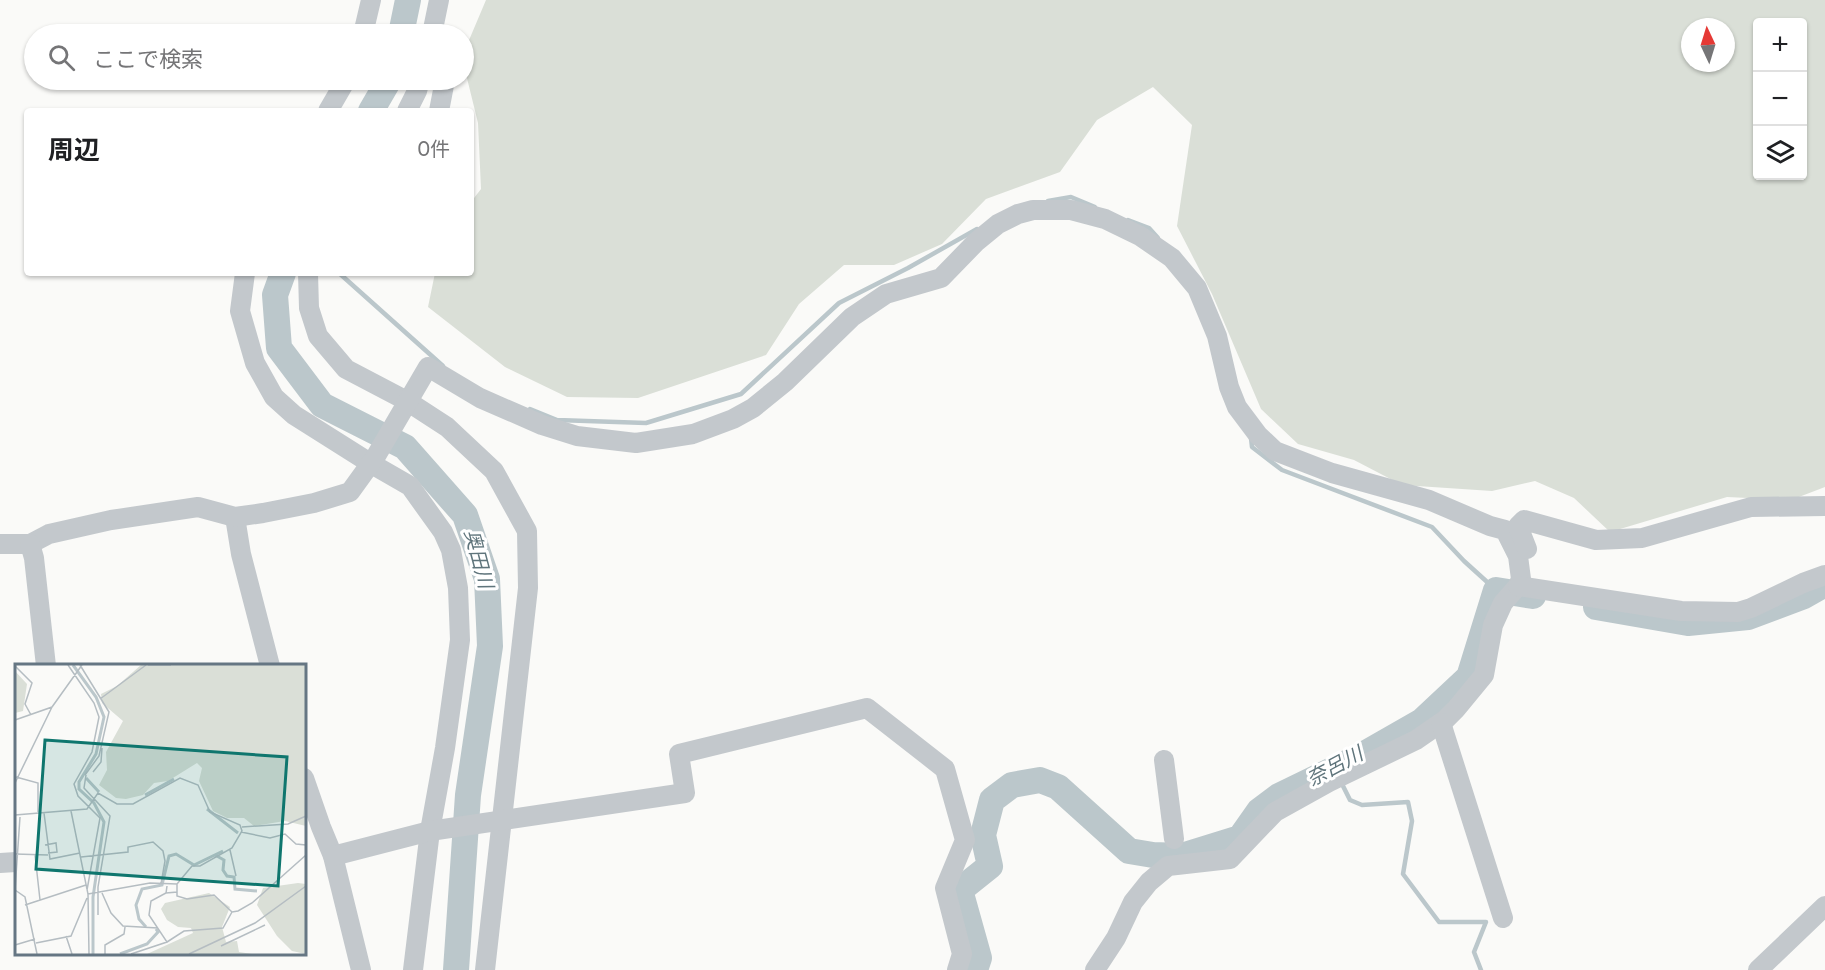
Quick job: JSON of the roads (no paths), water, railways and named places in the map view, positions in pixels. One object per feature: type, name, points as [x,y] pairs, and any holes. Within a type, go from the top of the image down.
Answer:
[{"type":"street","points":[[365,24],[371,0]]},
{"type":"street","points":[[435,24],[439,0]]},
{"type":"street","points":[[330,108],[340,90]]},
{"type":"street","points":[[408,108],[417,90]]},
{"type":"street","points":[[440,108],[443,90]]},
{"type":"street","points":[[0,544],[30,544],[49,534],[111,520],[198,507],[235,517],[263,513],[314,503],[350,492],[373,460],[428,367],[480,398],[542,425],[577,436],[636,443],[693,434],[733,419],[753,408],[785,382],[852,317],[886,294],[941,278],[976,242],[998,224],[1018,214],[1033,210],[1071,210],[1105,219],[1140,236],[1172,258],[1197,288],[1217,336],[1228,387],[1240,412],[1257,435],[1275,451],[1322,469],[1429,500],[1505,530],[1518,556],[1518,576]]},
{"type":"street","points":[[245,276],[240,311],[255,363],[274,397],[294,415],[373,460],[410,486],[443,532],[452,550],[458,588],[460,640],[430,831],[413,970]]},
{"type":"street","points":[[308,276],[309,308],[318,336],[346,369],[404,407],[447,427],[494,471],[527,531],[528,588],[496,821],[485,970]]},
{"type":"street","points":[[1095,970],[1116,938],[1133,902],[1149,882],[1168,866],[1230,859],[1275,812],[1329,782],[1416,740],[1441,723],[1456,709],[1484,675],[1493,625],[1529,553],[1518,526],[1524,520],[1596,540],[1642,538],[1751,507],[1825,506]]},
{"type":"street","points":[[235,517],[241,554],[269,664]]},
{"type":"street","points":[[30,544],[34,558],[46,664]]},
{"type":"street","points":[[1518,576],[1681,611],[1737,612],[1825,575]]},
{"type":"street","points":[[333,856],[430,831],[685,793],[679,754],[867,708],[945,769],[964,840],[945,888],[962,954],[957,970]]},
{"type":"street","points":[[1441,723],[1503,918]]},
{"type":"street","points":[[1164,760],[1174,838]]},
{"type":"street","points":[[306,790],[313,830],[333,856],[361,970]]},
{"type":"street","points":[[0,863],[15,862]]},
{"type":"street","points":[[1758,970],[1825,906]]},
{"type":"waterway","name":"奥田川","points":[[403,24],[408,0]]},
{"type":"waterway","name":"奥田川","points":[[373,108],[383,90]]},
{"type":"waterway","points":[[1048,201],[1071,197],[1095,207]]},
{"type":"waterway","points":[[1128,220],[1149,228],[1158,238]]},
{"type":"waterway","points":[[530,409],[557,420],[646,423],[741,394],[839,303],[977,229]]},
{"type":"waterway","name":"奥田川","points":[[282,276],[275,295],[279,348],[322,405],[405,447],[465,515],[487,579],[490,646],[468,795],[456,970]]},
{"type":"waterway","points":[[342,276],[443,366]]},
{"type":"waterway","points":[[1251,438],[1252,447],[1282,470],[1432,527],[1496,590]]},
{"type":"waterway","name":"奈呂川","points":[[1596,607],[1688,623],[1748,617],[1804,596],[1825,584]]},
{"type":"waterway","name":"奈呂川","points":[[975,970],[979,958],[960,890],[990,866],[983,835],[992,800],[1012,785],[1040,780],[1058,787],[1129,851],[1182,856],[1240,838],[1259,811],[1279,796],[1359,757],[1422,721],[1469,677],[1496,590],[1533,596]]},
{"type":"waterway","points":[[1341,782],[1350,800],[1362,805],[1408,802],[1412,821],[1403,874],[1439,922],[1486,922],[1474,952],[1481,970]]}]
